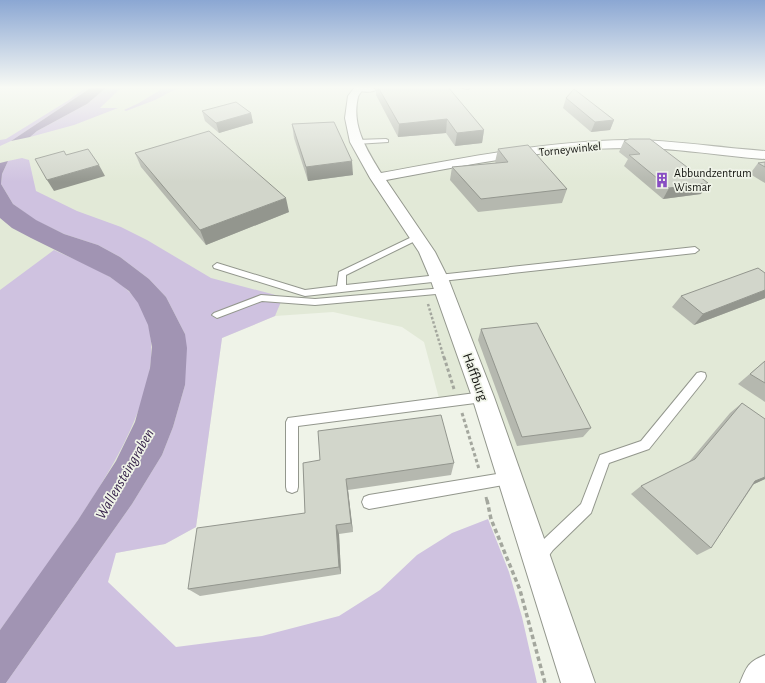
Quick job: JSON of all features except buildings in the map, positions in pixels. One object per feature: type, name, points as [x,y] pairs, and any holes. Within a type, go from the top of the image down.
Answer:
[{"type":"street","name":"Haffburg","points":[[351,119],[356,142],[376,178],[427,252],[441,285],[483,397],[578,683]]},
{"type":"street","name":"Torneywinkel","points":[[376,178],[519,154],[596,145],[638,144],[765,155]]},
{"type":"street","points":[[758,683],[765,673]]},
{"type":"lane","points":[[356,142],[386,141]]},
{"type":"lane","points":[[341,289],[342,274],[416,237]]},
{"type":"lane","points":[[217,315],[261,298],[315,302],[695,250]]},
{"type":"lane","points":[[217,266],[305,293],[341,289],[441,285]]},
{"type":"lane","points":[[537,561],[548,545],[586,508],[604,459],[645,444],[701,376]]},
{"type":"lane","points":[[292,487],[292,422],[483,397]]},
{"type":"lane","points":[[369,502],[510,478]]},
{"type":"shaded area","points":[[0,119],[765,119],[765,673],[758,683],[578,683],[483,397],[440,402],[424,342],[402,327],[333,312],[275,316],[222,338],[196,527],[165,544],[116,553],[75,557],[0,656]]},
{"type":"shaded area","points":[[39,119],[44,119],[11,141],[0,146],[0,140],[6,139]]},
{"type":"shaded area","points":[[59,119],[90,119],[74,125],[30,137],[37,131]]},
{"type":"shaded area","points":[[22,158],[29,160],[36,191],[77,211],[121,227],[147,240],[211,278],[283,297],[275,316],[222,338],[196,527],[165,544],[116,553],[108,582],[176,647],[262,636],[339,616],[380,590],[417,555],[452,533],[488,519],[509,572],[522,617],[537,683],[6,683],[132,504],[162,455],[173,427],[185,385],[185,334],[166,297],[149,279],[120,257],[98,245],[64,234],[35,220],[13,204],[1,184],[2,174],[8,161]]},
{"type":"shaded area","points":[[54,250],[100,271],[121,285],[138,302],[149,329],[151,360],[145,392],[133,425],[117,458],[81,516],[0,630],[0,290]]},
{"type":"water","points":[[44,119],[59,119],[37,131],[30,137],[11,141]]},
{"type":"water","name":"Wallensteingraben","points":[[8,161],[2,174],[1,184],[13,204],[36,220],[64,234],[98,245],[120,257],[149,279],[166,297],[185,334],[187,348],[185,385],[173,427],[162,455],[132,504],[6,683],[0,683],[0,630],[78,520],[116,461],[135,422],[150,368],[152,347],[148,325],[138,303],[129,291],[110,277],[12,228],[0,218],[0,163]]},
{"type":"place","name":"Abbundzentrum Wismar","points":[[662,180]]}]
